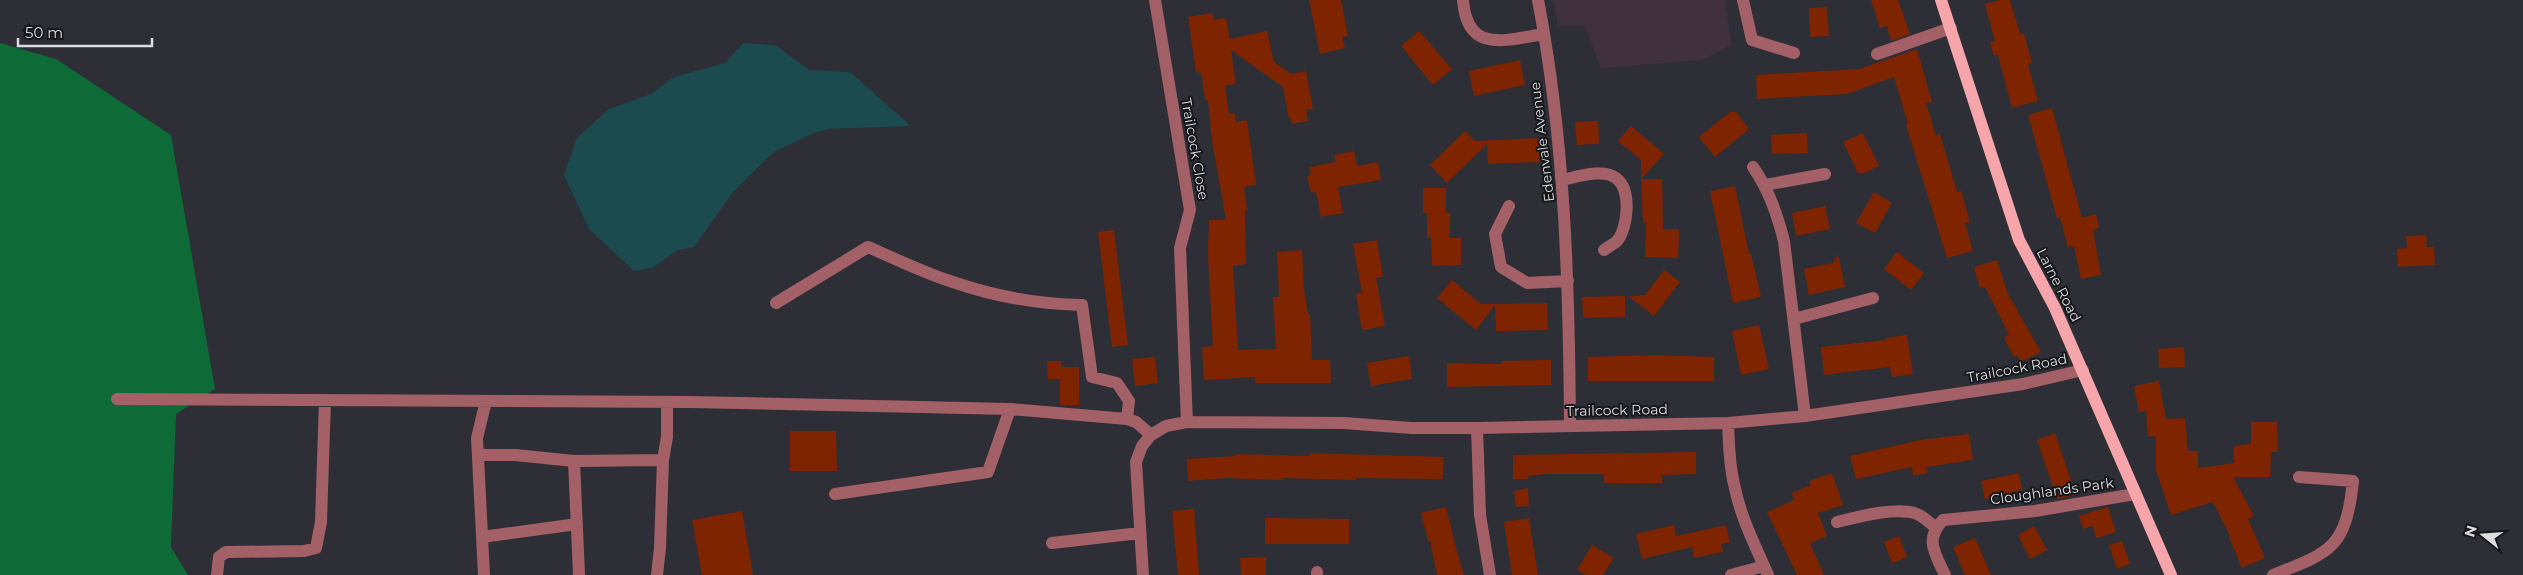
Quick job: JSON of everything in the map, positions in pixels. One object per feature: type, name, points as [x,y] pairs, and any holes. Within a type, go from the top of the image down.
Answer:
[{"type":"main road","name":"Larne Road","points":[[1941,0],[2019,240],[2055,308],[2171,575]]},
{"type":"street","name":"Trailcock Close","points":[[1155,0],[1190,210],[1180,248],[1187,422]]},
{"type":"street","points":[[1463,0],[1465,17],[1469,28],[1476,35],[1485,39],[1498,40],[1544,34]]},
{"type":"street","name":"Edenvale Avenue","points":[[1538,0],[1562,180],[1568,281],[1570,426]]},
{"type":"street","points":[[1743,0],[1752,40],[1794,53]]},
{"type":"street","points":[[1877,54],[1951,28]]},
{"type":"street","points":[[1753,167],[1765,184],[1784,241],[1805,416]]},
{"type":"street","points":[[1562,180],[1601,174],[1616,178],[1624,189],[1626,205],[1624,224],[1617,240],[1604,250]]},
{"type":"street","points":[[1765,184],[1825,174]]},
{"type":"street","points":[[1509,206],[1495,234],[1501,267],[1527,283],[1568,281]]},
{"type":"street","points":[[776,303],[868,247],[953,282],[1007,295],[1061,304],[1082,305],[1092,377],[1117,383],[1129,401],[1127,419]]},
{"type":"street","points":[[1794,319],[1873,298]]},
{"type":"street","name":"Trailcock Road","points":[[1151,435],[1166,426],[1187,422],[1344,423],[1411,428],[1728,423],[1805,416],[2023,384],[2083,370]]},
{"type":"street","points":[[117,399],[667,402],[1010,409],[1127,419],[1136,422],[1151,435],[1142,446],[1136,462],[1143,575]]},
{"type":"street","points":[[217,575],[219,557],[226,552],[304,551],[316,548],[321,522],[325,400]]},
{"type":"street","points":[[484,575],[478,438],[486,401]]},
{"type":"street","points":[[657,575],[660,548],[663,460],[668,436],[667,402]]},
{"type":"street","points":[[835,494],[988,472],[1010,409]]},
{"type":"street","points":[[1728,423],[1730,460],[1735,490],[1749,532],[1766,570],[1731,575]]},
{"type":"street","points":[[1477,428],[1480,514],[1490,575]]},
{"type":"street","points":[[478,455],[515,455],[574,461],[663,460]]},
{"type":"street","points":[[574,461],[579,575]]},
{"type":"street","points":[[2274,575],[2318,557],[2335,542],[2344,528],[2350,507],[2353,481],[2299,477]]},
{"type":"street","name":"Cloughlands Park","points":[[1936,528],[1944,520],[1952,518],[2035,511],[2135,494]]},
{"type":"street","points":[[1836,522],[1863,515],[1894,512],[1916,514],[1936,528],[1933,535],[1933,548],[1944,575]]},
{"type":"street","points":[[482,537],[577,524]]},
{"type":"street","points":[[1052,544],[1140,533]]},
{"type":"shaded area","points":[[1553,0],[1725,0],[1731,45],[1702,60],[1601,68],[1584,25],[1558,25]]},
{"type":"green space","points":[[0,43],[56,59],[171,135],[215,389],[176,414],[171,547],[188,575],[0,575]]},
{"type":"water","points":[[743,43],[775,45],[809,70],[850,72],[911,126],[829,129],[814,133],[775,151],[733,192],[694,247],[678,250],[652,268],[634,271],[589,229],[564,175],[577,138],[609,109],[651,94],[674,77],[725,63]]},
{"type":"building","points":[[1309,0],[1341,0],[1348,36],[1342,37],[1345,48],[1320,54]]},
{"type":"building","points":[[1871,0],[1898,0],[1910,34],[1891,41],[1887,26],[1880,28]]},
{"type":"building","points":[[2000,0],[2010,0],[2020,34],[2024,33],[2032,63],[2028,64],[2038,101],[2012,108],[1998,55],[1994,56],[1990,42],[1995,41],[1985,4]]},
{"type":"building","points":[[1827,7],[1829,36],[1810,37],[1809,8]]},
{"type":"building","points":[[1212,13],[1214,20],[1226,18],[1230,39],[1267,31],[1274,62],[1291,74],[1306,71],[1313,109],[1306,110],[1308,121],[1292,124],[1291,118],[1289,119],[1283,87],[1231,50],[1236,84],[1225,86],[1229,114],[1235,113],[1236,122],[1247,120],[1256,185],[1244,187],[1247,210],[1245,211],[1246,264],[1233,266],[1238,350],[1276,349],[1273,297],[1279,297],[1277,252],[1302,250],[1304,289],[1308,314],[1310,314],[1312,360],[1330,360],[1331,383],[1255,383],[1255,377],[1204,380],[1202,347],[1213,346],[1208,255],[1209,220],[1226,220],[1212,140],[1208,100],[1205,100],[1201,73],[1196,72],[1188,17]]},
{"type":"building","points":[[1419,31],[1452,69],[1433,85],[1401,46]]},
{"type":"building","points":[[1917,49],[1932,102],[1926,103],[1936,136],[1940,134],[1957,192],[1961,191],[1970,222],[1965,223],[1973,251],[1947,258],[1906,125],[1908,124],[1894,77],[1847,94],[1757,99],[1756,75],[1859,69]]},
{"type":"building","points":[[1520,60],[1525,85],[1474,96],[1469,71]]},
{"type":"building","points":[[2052,108],[2082,218],[2096,214],[2099,228],[2093,230],[2101,275],[2081,279],[2074,246],[2068,248],[2060,217],[2057,218],[2028,115]]},
{"type":"building","points":[[1730,112],[1736,112],[1749,129],[1715,157],[1699,137]]},
{"type":"building","points":[[1598,121],[1599,144],[1577,145],[1575,122]]},
{"type":"building","points":[[1631,126],[1664,154],[1641,179],[1641,160],[1618,141]]},
{"type":"building","points":[[1465,131],[1475,141],[1539,138],[1540,162],[1488,164],[1487,144],[1447,183],[1430,165]]},
{"type":"building","points":[[1807,133],[1808,153],[1772,154],[1771,135]]},
{"type":"building","points":[[1863,133],[1879,166],[1864,173],[1858,173],[1843,142]]},
{"type":"building","points":[[1354,151],[1357,166],[1378,162],[1381,180],[1338,187],[1343,213],[1321,217],[1316,192],[1311,193],[1307,176],[1311,175],[1309,167],[1336,162],[1334,155]]},
{"type":"building","points":[[1641,179],[1662,179],[1663,229],[1679,229],[1678,258],[1645,257],[1646,222],[1643,222]]},
{"type":"building","points":[[1735,186],[1749,254],[1751,254],[1761,297],[1733,303],[1710,191]]},
{"type":"building","points":[[1423,188],[1446,188],[1446,213],[1450,213],[1450,238],[1461,238],[1461,265],[1432,266],[1431,238],[1427,238],[1427,213],[1423,213]]},
{"type":"building","points":[[1874,192],[1892,203],[1875,233],[1856,223]]},
{"type":"building","points":[[1825,206],[1830,229],[1796,236],[1792,213]]},
{"type":"building","points":[[1114,230],[1128,345],[1112,347],[1098,232]]},
{"type":"building","points":[[2426,235],[2427,247],[2434,247],[2435,265],[2398,267],[2397,249],[2407,248],[2406,236]]},
{"type":"building","points":[[1377,240],[1383,277],[1376,278],[1385,326],[1362,330],[1356,294],[1362,293],[1353,244]]},
{"type":"building","points":[[1897,252],[1924,273],[1911,290],[1884,269]]},
{"type":"building","points":[[1838,254],[1845,287],[1809,295],[1804,269],[1833,263]]},
{"type":"building","points":[[1997,260],[2007,292],[2041,352],[2021,362],[2017,355],[2014,357],[2004,338],[2009,335],[1985,287],[1980,288],[1974,267]]},
{"type":"building","points":[[1664,270],[1680,282],[1654,316],[1628,296],[1645,295]]},
{"type":"building","points":[[1452,280],[1481,304],[1547,303],[1548,330],[1496,331],[1495,305],[1476,330],[1437,298]]},
{"type":"building","points":[[1625,296],[1625,317],[1583,318],[1582,297]]},
{"type":"building","points":[[1759,325],[1769,369],[1741,375],[1732,331]]},
{"type":"building","points":[[1907,335],[1913,374],[1892,377],[1890,367],[1824,375],[1821,347],[1886,340],[1886,338]]},
{"type":"building","points":[[2184,347],[2185,367],[2159,368],[2158,349]]},
{"type":"building","points":[[1657,355],[1714,357],[1714,381],[1588,381],[1588,357]]},
{"type":"building","points":[[1409,356],[1412,379],[1371,386],[1367,363]]},
{"type":"building","points":[[1155,357],[1158,383],[1135,386],[1132,359]]},
{"type":"building","points":[[1551,360],[1551,385],[1447,387],[1447,363],[1501,364],[1501,361]]},
{"type":"building","points":[[1047,361],[1061,361],[1062,367],[1079,367],[1079,405],[1060,405],[1060,379],[1048,379]]},
{"type":"building","points":[[2159,381],[2166,419],[2185,418],[2188,451],[2198,451],[2198,468],[2234,463],[2234,446],[2251,444],[2251,422],[2277,422],[2278,452],[2271,452],[2270,477],[2233,477],[2254,516],[2248,519],[2265,558],[2242,568],[2230,536],[2213,502],[2171,515],[2156,470],[2156,436],[2148,437],[2146,411],[2139,412],[2134,386]]},
{"type":"building","points":[[790,431],[836,431],[837,471],[790,471]]},
{"type":"building","points":[[2055,433],[2076,495],[2057,499],[2037,440]]},
{"type":"building","points":[[1969,434],[1973,460],[1926,467],[1927,473],[1913,476],[1912,467],[1856,479],[1850,456],[1920,440]]},
{"type":"building","points":[[1696,452],[1696,474],[1662,475],[1662,483],[1604,483],[1604,474],[1546,474],[1528,476],[1528,479],[1513,479],[1513,455]]},
{"type":"building","points":[[1310,453],[1444,457],[1443,479],[1356,478],[1356,480],[1282,478],[1282,480],[1226,478],[1188,481],[1187,459],[1236,456],[1236,454],[1309,456]]},
{"type":"building","points":[[1832,473],[1843,505],[1818,513],[1827,536],[1810,543],[1824,575],[1797,575],[1767,512],[1794,500],[1792,493],[1811,485],[1809,481]]},
{"type":"building","points":[[2019,473],[2022,490],[1985,499],[1981,481]]},
{"type":"building","points":[[1528,488],[1529,506],[1516,507],[1514,491]]},
{"type":"building","points":[[1446,507],[1464,575],[1437,575],[1430,541],[1428,541],[1421,513]]},
{"type":"building","points":[[2108,507],[2116,532],[2096,538],[2093,526],[2083,529],[2079,516]]},
{"type":"building","points":[[1194,509],[1199,575],[1178,575],[1172,511]]},
{"type":"building","points":[[742,511],[753,575],[702,575],[692,520]]},
{"type":"building","points":[[1265,518],[1349,519],[1349,544],[1265,544]]},
{"type":"building","points":[[1529,518],[1538,575],[1512,575],[1504,522]]},
{"type":"building","points":[[1674,525],[1676,536],[1726,525],[1730,542],[1721,544],[1723,552],[1694,558],[1692,547],[1642,559],[1636,534]]},
{"type":"building","points":[[2034,526],[2047,550],[2030,559],[2018,535]]},
{"type":"building","points":[[1899,536],[1907,557],[1892,563],[1884,542]]},
{"type":"building","points":[[1975,538],[1991,575],[1965,575],[1953,547]]},
{"type":"building","points":[[2122,541],[2130,564],[2117,569],[2109,545]]},
{"type":"building","points":[[1592,545],[1614,558],[1603,575],[1586,575],[1577,570]]},
{"type":"building","points":[[1266,557],[1266,575],[1241,575],[1240,558]]}]
